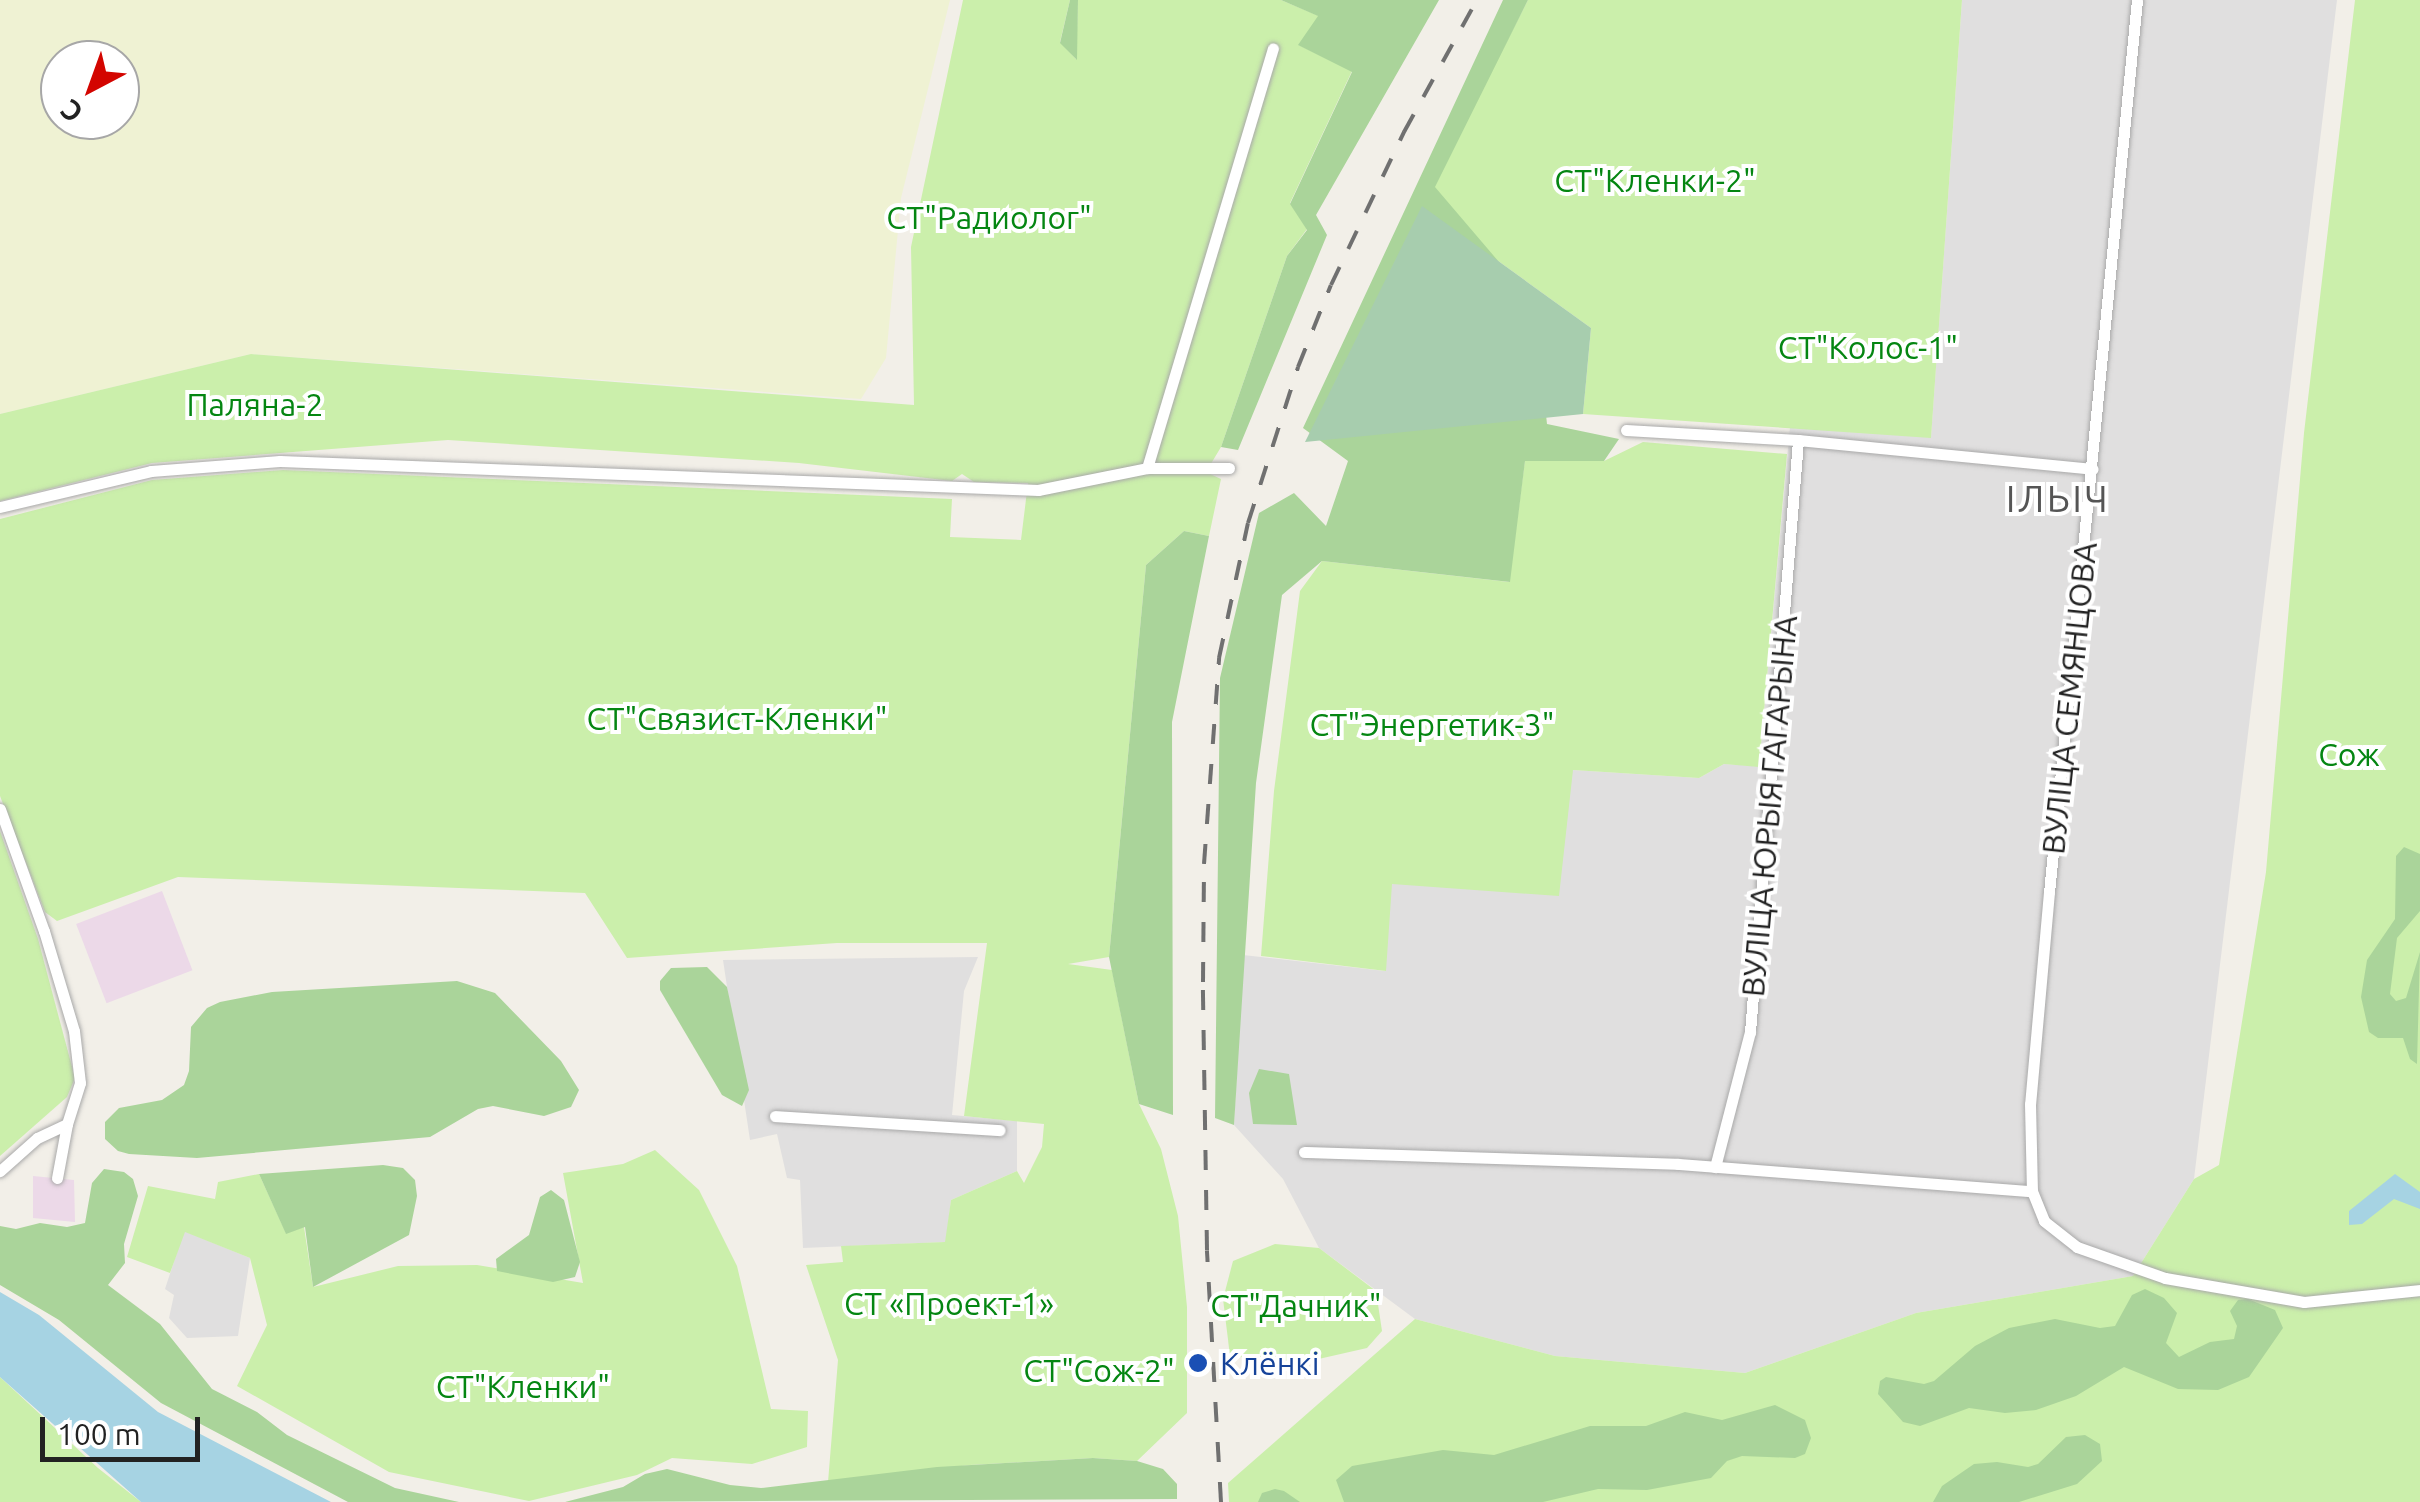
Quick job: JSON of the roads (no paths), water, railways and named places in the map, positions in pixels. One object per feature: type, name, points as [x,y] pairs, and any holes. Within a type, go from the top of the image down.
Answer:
[{"type":"street","name":"ВУЛІЦА СЕМЯНЦОВА","points":[[2032,1192],[2030,1104],[2137,0]]},
{"type":"street","points":[[1147,468],[1273,49]]},
{"type":"street","points":[[1626,430],[1798,440],[2092,469]]},
{"type":"street","name":"ВУЛІЦА ЮРЫЯ ГАГАРЫНА","points":[[1715,1167],[1750,1032],[1798,440]]},
{"type":"street","points":[[0,507],[151,470],[280,461],[1038,490],[1147,468],[1229,468]]},
{"type":"street","points":[[0,809],[44,931],[74,1031],[80,1083],[56,1178]]},
{"type":"street","points":[[775,1116],[1000,1130]]},
{"type":"street","points":[[0,1171],[37,1138],[67,1124]]},
{"type":"street","points":[[1304,1152],[1715,1167],[2032,1192],[2044,1222],[2076,1247],[2144,1272],[2304,1302],[2420,1290]]},
{"type":"water","points":[[2395,1174],[2420,1192],[2420,1209],[2394,1199],[2362,1224],[2349,1225],[2349,1211]]},
{"type":"water","points":[[0,1292],[39,1315],[158,1412],[331,1502],[141,1502],[0,1377]]},
{"type":"railway","points":[[1221,1502],[1207,1250],[1203,982],[1204,864],[1219,658],[1248,523],[1298,367],[1331,285],[1404,132],[1477,0]]},
{"type":"place","name":"Клёнкі","points":[[1198,1363]]},
{"type":"district","name":"ІЛЬІЧ","points":[[2058,499]]},
{"type":"park label","name":"СТ\"Кленки-2\"","points":[[1655,180]]},
{"type":"park label","name":"СТ\"Радиолог\"","points":[[989,217]]},
{"type":"park label","name":"СТ\"Колос-1\"","points":[[1868,347]]},
{"type":"park label","name":"Паляна-2","points":[[255,404]]},
{"type":"park label","name":"СТ\"Связист-Кленки\"","points":[[737,718]]},
{"type":"park label","name":"СТ\"Энергетик-3\"","points":[[1432,724]]},
{"type":"park label","name":"Сож","points":[[2349,754]]},
{"type":"park label","name":"СТ «Проект-1»","points":[[949,1303]]},
{"type":"park label","name":"СТ\"Дачник\"","points":[[1296,1305]]},
{"type":"park label","name":"СТ\"Сож-2\"","points":[[1099,1370]]},
{"type":"park label","name":"СТ\"Кленки\"","points":[[523,1386]]}]
